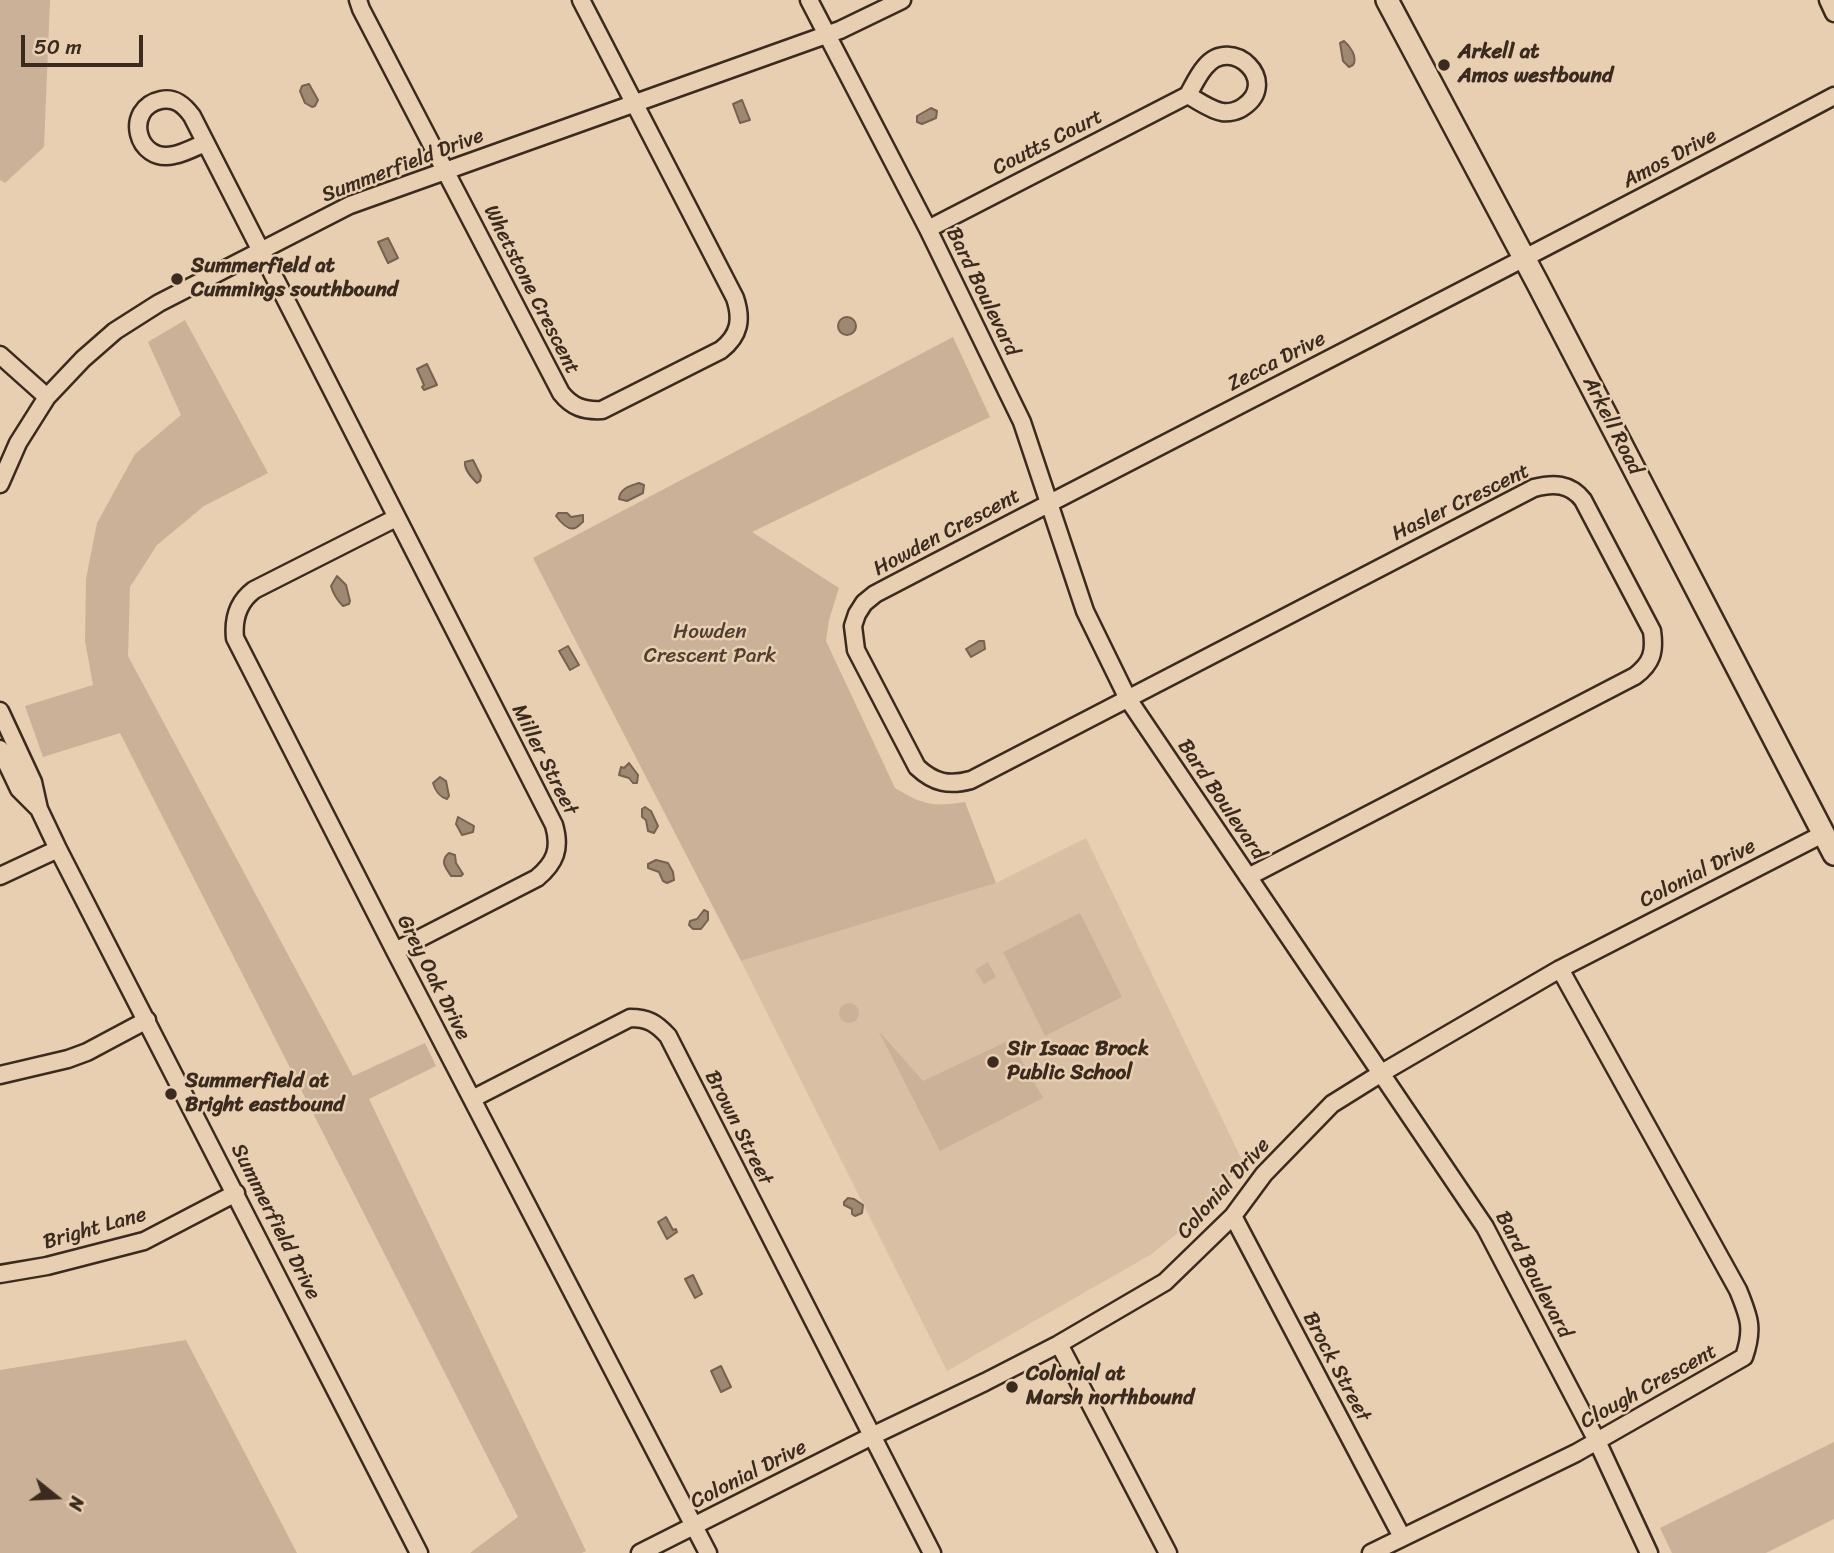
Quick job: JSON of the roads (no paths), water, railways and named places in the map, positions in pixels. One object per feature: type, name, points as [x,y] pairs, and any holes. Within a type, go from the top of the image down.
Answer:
[{"type":"main road","name":"Arkell Road","points":[[1387,0],[1524,257],[1834,854]]},
{"type":"street","points":[[358,0],[445,170]]},
{"type":"street","points":[[580,0],[634,103]]},
{"type":"street","name":"Bard Boulevard","points":[[809,0],[928,229],[1022,422],[1085,611],[1128,699],[1485,1227],[1597,1441],[1649,1553]]},
{"type":"street","name":"Summerfield Drive","points":[[0,484],[18,443],[47,397],[83,359],[115,331],[159,303],[351,205],[827,35],[902,0]]},
{"type":"street","points":[[1828,0],[1834,13]]},
{"type":"street","name":"Coutts Court","points":[[928,229],[1188,95]]},
{"type":"street","name":"Amos Drive","points":[[1524,257],[1834,96]]},
{"type":"street","name":"Whetstone Crescent","points":[[445,170],[561,393],[574,406],[583,410],[602,410],[721,350],[736,334],[740,317],[735,298],[634,103]]},
{"type":"street","points":[[205,143],[396,518]]},
{"type":"street","name":"Zecca Drive","points":[[1049,503],[1524,257]]},
{"type":"street","points":[[0,355],[47,397]]},
{"type":"street","name":"Hasler Crescent","points":[[1128,699],[1534,488],[1558,484],[1577,492],[1583,499],[1652,631],[1653,653],[1644,669],[1248,877]]},
{"type":"street","name":"Howden Crescent","points":[[1049,503],[876,594],[864,603],[853,626],[856,650],[916,767],[932,779],[945,783],[957,784],[971,780],[1128,699]]},
{"type":"street","name":"Miller Street","points":[[395,951],[537,878],[549,868],[556,857],[558,836],[396,518]]},
{"type":"street","name":"Grey Oak Drive","points":[[396,518],[254,590],[242,601],[235,618],[235,638],[708,1553]]},
{"type":"street","name":"Summerfield Drive","points":[[0,711],[33,782],[38,809],[58,849],[420,1549]]},
{"type":"street","name":"Summerfield Drive","points":[[0,749],[19,789],[38,809]]},
{"type":"street","name":"Colonial Drive","points":[[642,1553],[1059,1344],[1165,1282],[1233,1216],[1264,1174],[1332,1104],[1380,1073],[1560,969],[1823,834]]},
{"type":"street","points":[[0,876],[58,849]]},
{"type":"street","name":"Clough Crescent","points":[[1371,1553],[1597,1441],[1745,1357],[1750,1340],[1750,1322],[1738,1290],[1560,969]]},
{"type":"street","name":"Brown Street","points":[[472,1099],[630,1018],[652,1021],[660,1028],[668,1037],[932,1553]]},
{"type":"street","points":[[0,1075],[87,1052],[148,1020]]},
{"type":"street","name":"Bright Lane","points":[[0,1273],[47,1266],[144,1241],[236,1193]]},
{"type":"street","name":"Brock Street","points":[[1233,1216],[1402,1537]]},
{"type":"street","points":[[1059,1344],[1168,1553]]},
{"type":"place","name":"Arkell at Amos westbound","points":[[1444,65]]},
{"type":"place","name":"Summerfield at Cummings southbound","points":[[177,279]]},
{"type":"place","name":"Sir Isaac Brock Public School","points":[[993,1062]]},
{"type":"place","name":"Summerfield at Bright eastbound","points":[[171,1094]]},
{"type":"place","name":"Colonial at Marsh northbound","points":[[1012,1387]]},
{"type":"park label","name":"Howden Crescent Park","points":[[710,645]]}]
